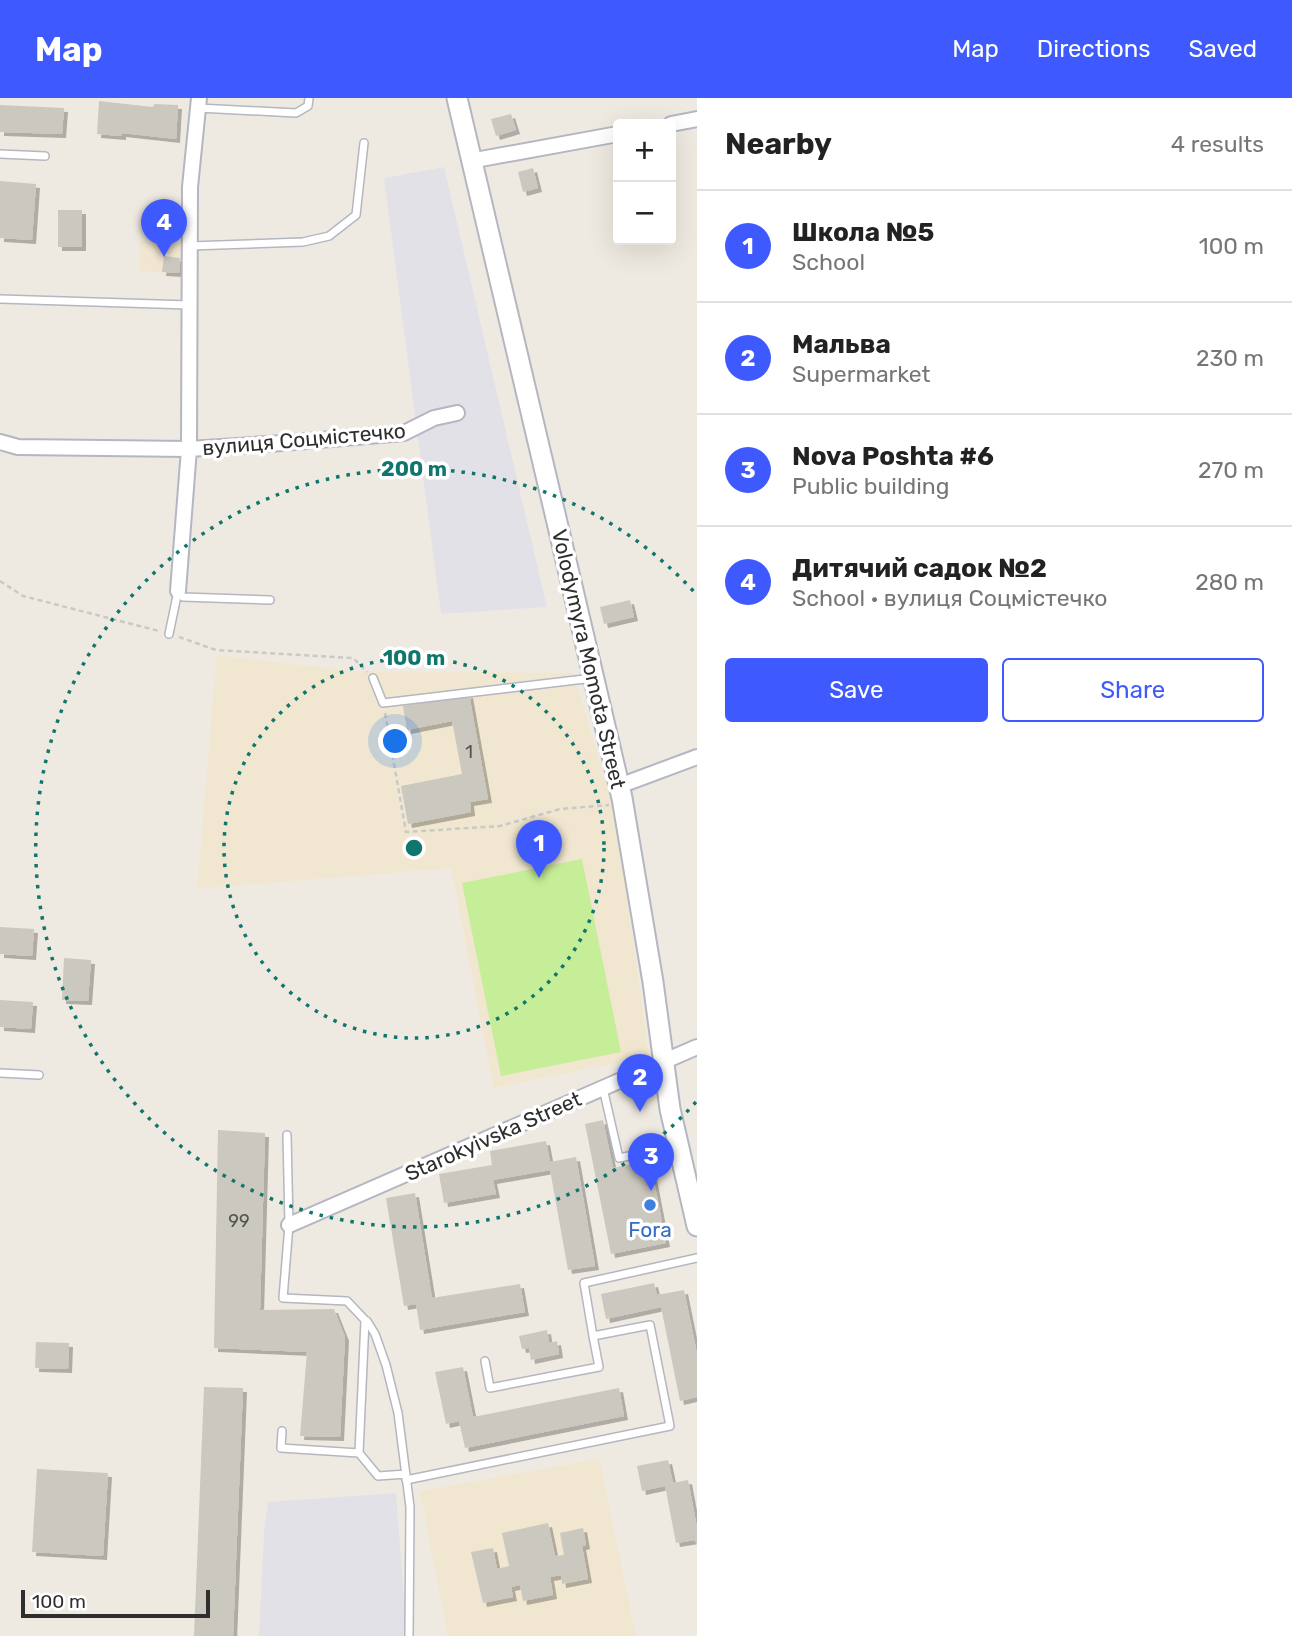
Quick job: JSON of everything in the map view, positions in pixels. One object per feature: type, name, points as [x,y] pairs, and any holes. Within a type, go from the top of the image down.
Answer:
[{"type":"street","name":"Volodymyra Momota Street","points":[[457,98],[621,795],[653,982],[670,1109],[697,1226]]},
{"type":"street","name":"вулиця Соцмістечко","points":[[178,591],[189,449],[190,187],[198,103]]},
{"type":"street","points":[[676,123],[697,120]]},
{"type":"street","points":[[470,161],[613,135]]},
{"type":"street","name":"вулиця Соцмістечко","points":[[0,442],[18,447],[189,449],[404,433],[434,418],[457,413]]},
{"type":"street","points":[[621,795],[697,757]]},
{"type":"street","name":"Starokyivska Street","points":[[289,1225],[697,1047]]},
{"type":"lane","points":[[198,103],[296,113],[308,106],[309,98]]},
{"type":"lane","points":[[190,246],[303,242],[329,236],[356,215],[364,143]]},
{"type":"lane","points":[[0,154],[45,156]]},
{"type":"lane","points":[[0,299],[189,305]]},
{"type":"lane","points":[[178,591],[183,597],[270,600]]},
{"type":"lane","points":[[169,634],[178,591]]},
{"type":"lane","points":[[373,678],[383,703],[593,678]]},
{"type":"lane","points":[[0,1073],[39,1075]]},
{"type":"lane","points":[[603,1088],[619,1158],[639,1154]]},
{"type":"lane","points":[[287,1135],[289,1225],[283,1298],[347,1301],[375,1335],[398,1412],[410,1507],[410,1636]]},
{"type":"lane","points":[[485,1362],[490,1388],[599,1367],[584,1283],[697,1258]]},
{"type":"lane","points":[[365,1320],[359,1453],[378,1476],[406,1477],[670,1426],[650,1325],[593,1336]]},
{"type":"lane","points":[[282,1431],[281,1448],[359,1453]]},
{"type":"path","points":[[0,581],[23,596],[169,634],[216,650],[353,658],[373,678]]},
{"type":"path","points":[[383,703],[406,832],[500,825],[621,795]]},
{"type":"shaded area","points":[[444,167],[547,607],[441,614],[384,178]]},
{"type":"shaded area","points":[[140,241],[188,243],[187,275],[140,271]]},
{"type":"shaded area","points":[[217,655],[352,671],[573,673],[615,811],[649,1056],[494,1088],[451,868],[197,889]]},
{"type":"shaded area","points":[[599,1459],[636,1636],[448,1636],[420,1491]]},
{"type":"shaded area","points":[[396,1493],[407,1636],[259,1636],[268,1502]]},
{"type":"green space","points":[[582,859],[621,1052],[501,1076],[462,883]]},
{"type":"building","points":[[99,101],[153,107],[154,104],[178,105],[176,139],[122,133],[122,136],[97,134]]},
{"type":"building","points":[[0,105],[64,108],[62,134],[0,132]]},
{"type":"building","points":[[511,114],[516,130],[496,136],[491,119]]},
{"type":"building","points":[[533,168],[538,188],[523,192],[518,172]]},
{"type":"building","points":[[0,181],[36,184],[32,240],[0,238]]},
{"type":"building","points":[[58,210],[82,210],[82,247],[58,247]]},
{"type":"building","points":[[164,256],[180,258],[179,273],[162,272]]},
{"type":"building","points":[[630,600],[634,617],[604,624],[600,607]]},
{"type":"building","points":[[469,694],[488,799],[470,802],[471,812],[408,824],[401,786],[462,774],[452,721],[407,730],[403,706]]},
{"type":"building","points":[[0,927],[34,929],[32,956],[0,954]]},
{"type":"building","points":[[64,958],[91,960],[88,1001],[62,1000]]},
{"type":"building","points":[[0,1000],[33,1002],[31,1029],[0,1027]]},
{"type":"building","points":[[603,1120],[613,1168],[650,1160],[666,1243],[611,1254],[585,1124]]},
{"type":"building","points":[[218,1130],[265,1133],[260,1310],[334,1309],[345,1337],[340,1437],[300,1436],[307,1352],[214,1348]]},
{"type":"building","points":[[546,1141],[550,1162],[576,1157],[595,1266],[568,1270],[550,1170],[493,1180],[496,1194],[444,1203],[439,1174],[492,1165],[490,1151]]},
{"type":"building","points":[[415,1193],[432,1298],[520,1284],[525,1312],[420,1330],[416,1304],[404,1306],[386,1198]]},
{"type":"building","points":[[654,1283],[657,1295],[684,1290],[697,1354],[697,1397],[680,1401],[661,1307],[606,1319],[601,1294]]},
{"type":"building","points":[[547,1330],[549,1343],[557,1341],[559,1354],[531,1360],[529,1348],[522,1349],[519,1336]]},
{"type":"building","points":[[36,1342],[69,1343],[68,1369],[35,1368]]},
{"type":"building","points":[[463,1367],[473,1417],[619,1388],[624,1416],[465,1448],[459,1421],[446,1424],[435,1372]]},
{"type":"building","points":[[204,1387],[243,1388],[233,1636],[194,1636]]},
{"type":"building","points":[[668,1460],[673,1483],[688,1480],[697,1528],[697,1545],[695,1540],[676,1543],[665,1486],[642,1491],[637,1466]]},
{"type":"building","points":[[37,1469],[108,1473],[103,1556],[32,1552]]},
{"type":"building","points":[[548,1523],[555,1556],[564,1555],[560,1533],[583,1528],[586,1545],[582,1546],[588,1579],[562,1584],[561,1575],[550,1577],[553,1595],[523,1601],[520,1585],[511,1587],[513,1597],[483,1603],[471,1552],[493,1548],[497,1569],[509,1566],[502,1533]]},
{"type":"place","name":"Дитячий садок №2","points":[[164,257]]},
{"type":"place","name":"Школа №5","points":[[539,878]]},
{"type":"place","name":"Мальва","points":[[640,1112]]},
{"type":"place","name":"Nova Poshta #6","points":[[651,1191]]},
{"type":"place","name":"Fora","points":[[650,1205]]}]
